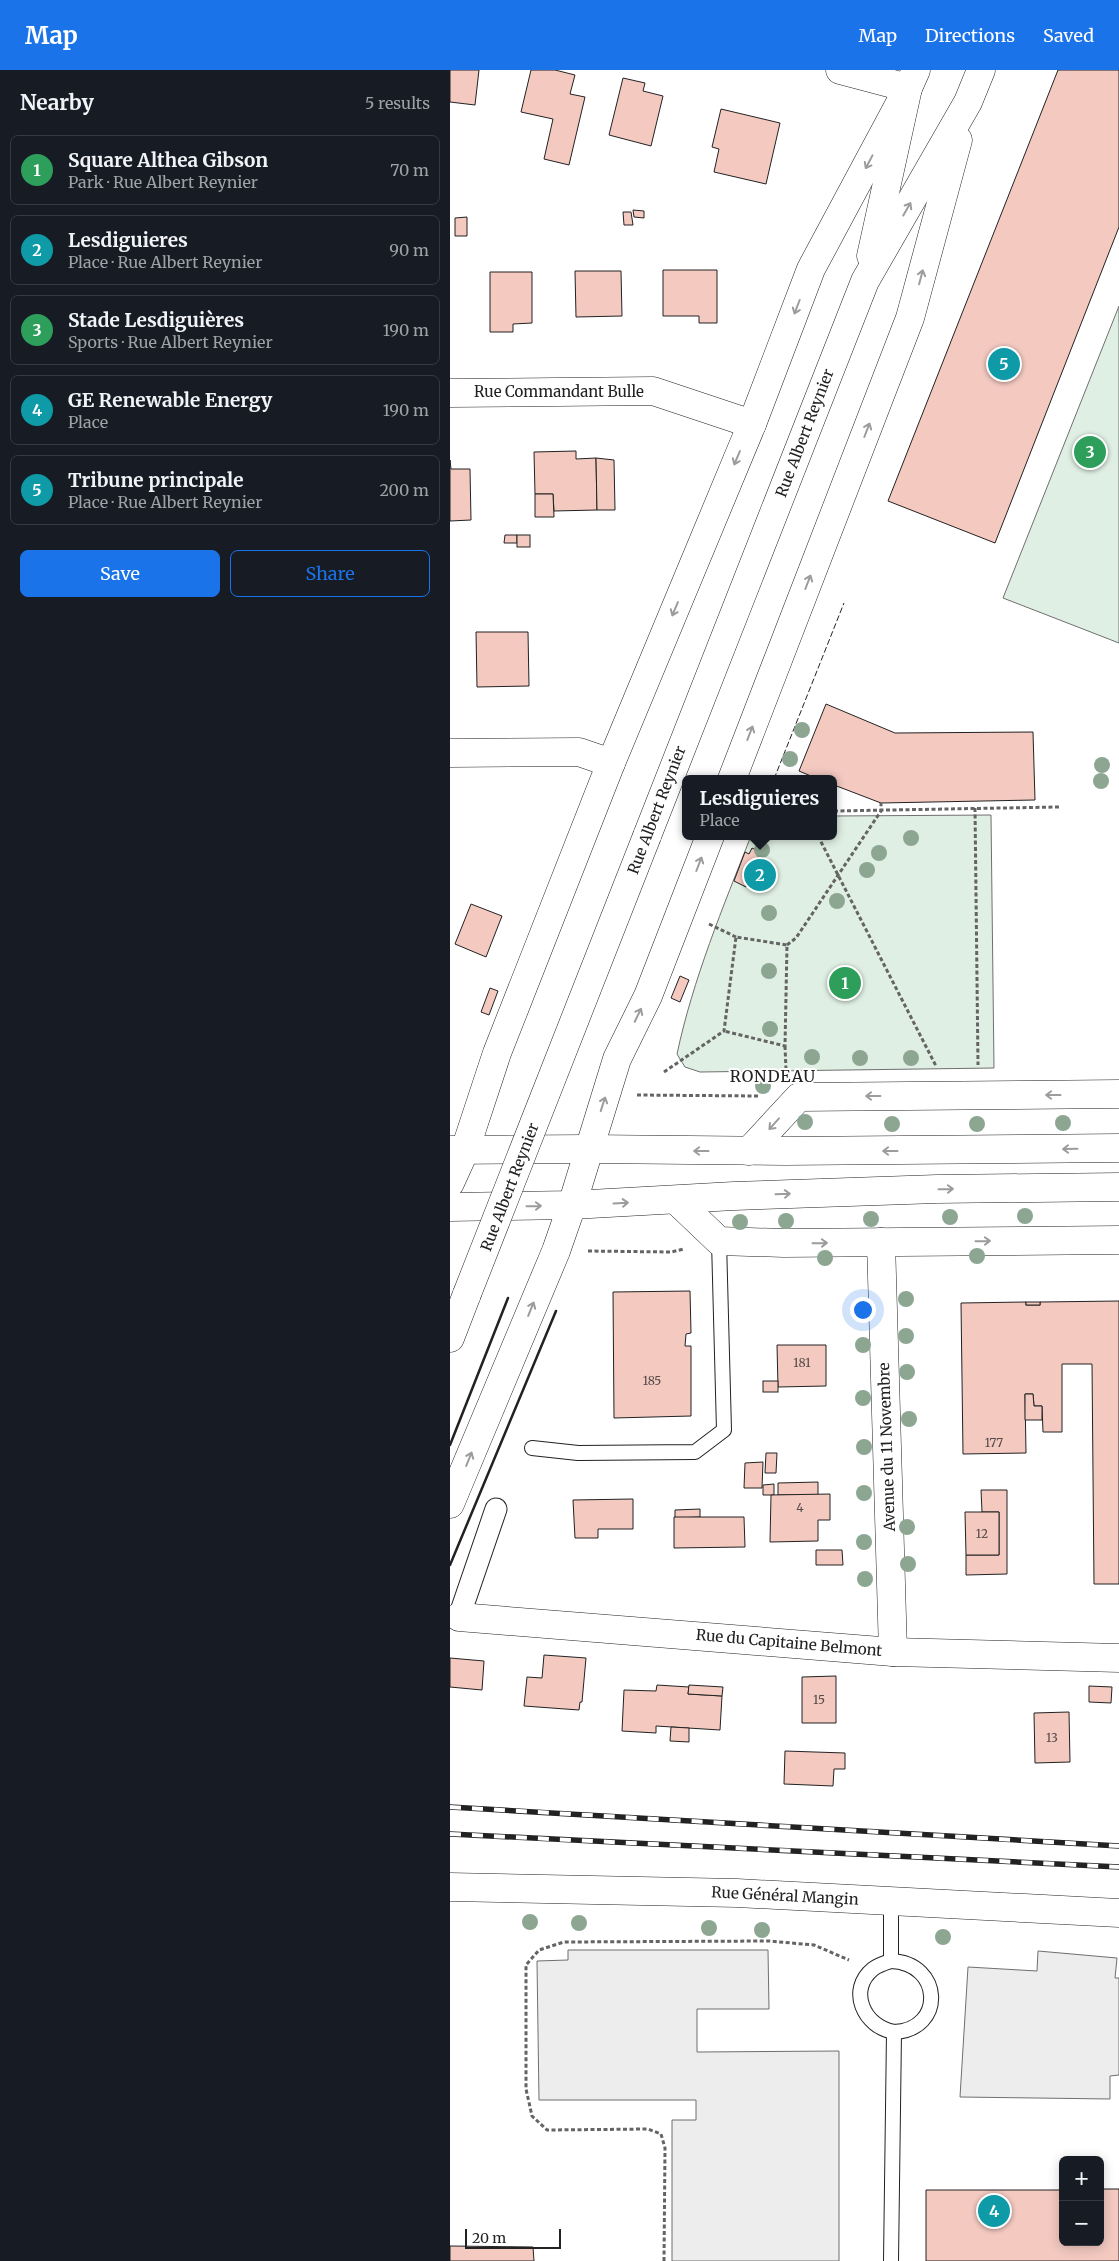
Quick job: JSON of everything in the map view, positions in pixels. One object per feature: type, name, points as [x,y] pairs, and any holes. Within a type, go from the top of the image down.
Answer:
[{"type":"main road","points":[[450,1183],[457,1150],[611,763],[752,424],[812,269],[912,79],[840,70]]},
{"type":"main road","name":"Rue Albert Reynier","points":[[450,1338],[866,282],[968,102],[981,70]]},
{"type":"main road","name":"Rue Albert Reynier","points":[[866,282],[912,79]]},
{"type":"main road","points":[[734,775],[910,318],[968,102]]},
{"type":"main road","name":"Rue Commandant Bulle","points":[[450,393],[653,391],[752,424]]},
{"type":"main road","points":[[450,754],[579,752],[611,763]]},
{"type":"main road","points":[[450,1504],[556,1251],[617,1059],[648,996],[708,840]]},
{"type":"main road","points":[[749,1151],[793,1087],[1119,1094]]},
{"type":"main road","points":[[457,1150],[749,1151],[1119,1148]]},
{"type":"main road","points":[[450,1207],[572,1205],[677,1201],[734,1196],[937,1189],[1119,1187]]},
{"type":"main road","points":[[677,1201],[719,1241],[784,1243],[1119,1240]]},
{"type":"main road","name":"Avenue du 11 Novembre","points":[[881,1242],[893,1652]]},
{"type":"main road","name":"Rue du Capitaine Belmont","points":[[459,1617],[893,1652],[1119,1658]]},
{"type":"main road","name":"Rue Général Mangin","points":[[450,1887],[737,1893],[1119,1913]]},
{"type":"street","points":[[459,1617],[496,1509]]},
{"type":"lane","points":[[532,1448],[578,1453],[695,1452],[724,1430],[719,1241]]},
{"type":"lane","points":[[891,1901],[891,1961]]},
{"type":"lane","points":[[891,1961],[910,1964],[920,1970],[927,1980],[931,1991],[931,2002],[921,2022],[913,2028],[894,2032],[885,2031],[870,2022],[862,2007],[861,1989],[865,1979],[872,1970],[891,1961]]},
{"type":"lane","points":[[891,2261],[894,2032]]},
{"type":"path","points":[[709,924],[736,937],[787,945],[796,938],[839,874],[881,810],[881,803]]},
{"type":"path","points":[[837,811],[1058,807]]},
{"type":"path","points":[[976,808],[978,1075]]},
{"type":"path","points":[[820,840],[936,1066]]},
{"type":"path","points":[[724,1031],[736,937]]},
{"type":"path","points":[[680,1095],[793,1087],[785,1046],[787,945]]},
{"type":"path","points":[[664,1072],[724,1031],[785,1046]]},
{"type":"path","points":[[556,1251],[671,1252],[719,1241]]},
{"type":"path","points":[[664,2261],[665,2148],[661,2134],[648,2129],[547,2130],[532,2116],[526,2089],[526,1964],[539,1950],[564,1942],[769,1941],[814,1945],[872,1970]]},
{"type":"green space","points":[[1119,306],[1119,643],[1003,598]]},
{"type":"green space","points":[[991,815],[994,1068],[700,1072],[685,1067],[677,1054],[691,998],[749,840],[837,840],[837,816]]},
{"type":"shaded area","points":[[568,1950],[768,1950],[769,2009],[697,2009],[697,2052],[839,2051],[839,2261],[672,2261],[672,2120],[696,2120],[696,2100],[539,2100],[537,1961],[568,1960]]},
{"type":"shaded area","points":[[1038,1951],[1117,1958],[1115,1978],[1119,1978],[1119,2075],[1110,2076],[1110,2099],[960,2097],[968,1967],[1037,1971]]},
{"type":"building","points":[[450,70],[479,70],[475,105],[450,102]]},
{"type":"building","points":[[531,70],[555,70],[575,75],[570,94],[585,97],[569,165],[544,159],[553,119],[521,112]]},
{"type":"building","points":[[1058,70],[1119,70],[1119,227],[995,543],[888,501]]},
{"type":"building","points":[[623,78],[645,83],[643,91],[663,96],[651,146],[609,135]]},
{"type":"building","points":[[721,109],[780,123],[766,184],[714,172],[719,149],[712,147]]},
{"type":"building","points":[[633,210],[644,211],[644,218],[634,217]]},
{"type":"building","points":[[623,212],[631,212],[633,225],[624,225]]},
{"type":"building","points":[[467,217],[467,236],[455,236],[455,218]]},
{"type":"building","points":[[663,270],[717,270],[717,323],[699,323],[699,316],[663,316]]},
{"type":"building","points":[[575,271],[621,271],[622,316],[576,317]]},
{"type":"building","points":[[490,272],[532,272],[532,323],[513,324],[513,332],[490,332]]},
{"type":"building","points":[[576,451],[576,459],[596,458],[597,510],[554,511],[553,494],[535,494],[534,452]]},
{"type":"building","points":[[596,458],[614,460],[615,510],[597,510]]},
{"type":"building","points":[[450,460],[451,469],[470,469],[471,520],[450,521]]},
{"type":"building","points":[[535,494],[553,494],[554,517],[535,517]]},
{"type":"building","points":[[505,535],[517,535],[517,543],[504,543]]},
{"type":"building","points":[[517,535],[530,535],[530,547],[517,547]]},
{"type":"building","points":[[476,632],[528,632],[529,686],[477,687]]},
{"type":"building","points":[[826,704],[895,733],[1033,732],[1035,800],[881,803],[837,786],[837,775],[808,775],[799,771]]},
{"type":"building","points":[[752,848],[760,852],[746,887],[734,881],[745,852],[749,854]]},
{"type":"building","points":[[757,860],[773,867],[764,890],[748,884]]},
{"type":"building","points":[[471,904],[502,916],[486,957],[455,944]]},
{"type":"building","points":[[680,976],[689,980],[680,1002],[671,998]]},
{"type":"building","points":[[490,988],[498,991],[489,1015],[481,1012]]},
{"type":"building","points":[[690,1291],[691,1333],[686,1334],[685,1346],[691,1346],[691,1416],[614,1418],[613,1292]]},
{"type":"building","points":[[1119,1301],[1119,1584],[1094,1584],[1092,1364],[1062,1364],[1062,1432],[1043,1432],[1042,1406],[1034,1406],[1033,1394],[1025,1394],[1026,1453],[963,1454],[961,1303],[1026,1302],[1026,1305],[1040,1305],[1040,1302]]},
{"type":"building","points":[[1026,1302],[1040,1302],[1040,1305],[1026,1305]]},
{"type":"building","points":[[777,1345],[826,1345],[826,1386],[778,1387]]},
{"type":"building","points":[[763,1381],[778,1381],[778,1392],[763,1392]]},
{"type":"building","points":[[1025,1394],[1033,1394],[1034,1406],[1042,1406],[1042,1420],[1025,1420]]},
{"type":"building","points":[[766,1453],[777,1453],[776,1473],[765,1473]]},
{"type":"building","points":[[763,1462],[762,1488],[744,1488],[745,1463]]},
{"type":"building","points":[[818,1482],[818,1495],[778,1495],[778,1483]]},
{"type":"building","points":[[774,1484],[774,1495],[763,1495],[763,1485]]},
{"type":"building","points":[[981,1490],[1007,1490],[1007,1574],[966,1575],[966,1555],[999,1555],[999,1512],[982,1512]]},
{"type":"building","points":[[830,1494],[830,1520],[818,1520],[818,1541],[770,1542],[771,1495]]},
{"type":"building","points":[[633,1499],[633,1529],[598,1529],[598,1538],[575,1538],[573,1500]]},
{"type":"building","points":[[700,1509],[700,1517],[675,1518],[675,1510]]},
{"type":"building","points":[[965,1512],[999,1512],[999,1555],[966,1555]]},
{"type":"building","points":[[674,1517],[744,1517],[745,1547],[674,1548]]},
{"type":"building","points":[[816,1550],[842,1550],[843,1565],[816,1565]]},
{"type":"building","points":[[544,1655],[586,1658],[582,1702],[580,1702],[579,1710],[524,1706],[527,1677],[542,1678]]},
{"type":"building","points":[[450,1658],[484,1661],[482,1690],[450,1687]]},
{"type":"building","points":[[836,1676],[836,1723],[802,1723],[802,1677]]},
{"type":"building","points":[[657,1685],[689,1687],[688,1694],[722,1696],[720,1730],[656,1726],[656,1733],[622,1731],[624,1690],[656,1691]]},
{"type":"building","points":[[689,1685],[723,1687],[722,1696],[688,1694]]},
{"type":"building","points":[[1089,1686],[1112,1687],[1111,1703],[1089,1702]]},
{"type":"building","points":[[1069,1712],[1070,1762],[1035,1763],[1034,1713]]},
{"type":"building","points":[[671,1727],[689,1728],[689,1742],[670,1741]]},
{"type":"building","points":[[785,1751],[845,1753],[845,1769],[834,1769],[833,1786],[784,1784]]},
{"type":"building","points":[[1104,2189],[1119,2189],[1119,2261],[926,2261],[926,2190],[1059,2190],[1059,2246],[1104,2246]]},
{"type":"building","points":[[450,2246],[533,2247],[534,2261],[450,2261]]},
{"type":"railway","points":[[450,1807],[1119,1846]]},
{"type":"railway","points":[[450,1834],[1119,1867]]},
{"type":"fence","points":[[776,775],[844,603]]},
{"type":"wall","points":[[450,1445],[508,1298]]},
{"type":"wall","points":[[450,1565],[556,1311]]},
{"type":"place","name":"Tribune principale","points":[[1004,364]]},
{"type":"place","name":"Stade Lesdiguières","points":[[1090,452]]},
{"type":"place","name":"Lesdiguieres","points":[[760,875]]},
{"type":"place","name":"Square Althea Gibson","points":[[845,983]]},
{"type":"place","name":"GE Renewable Energy","points":[[994,2211]]},
{"type":"district","name":"RONDEAU","points":[[773,1076]]}]
